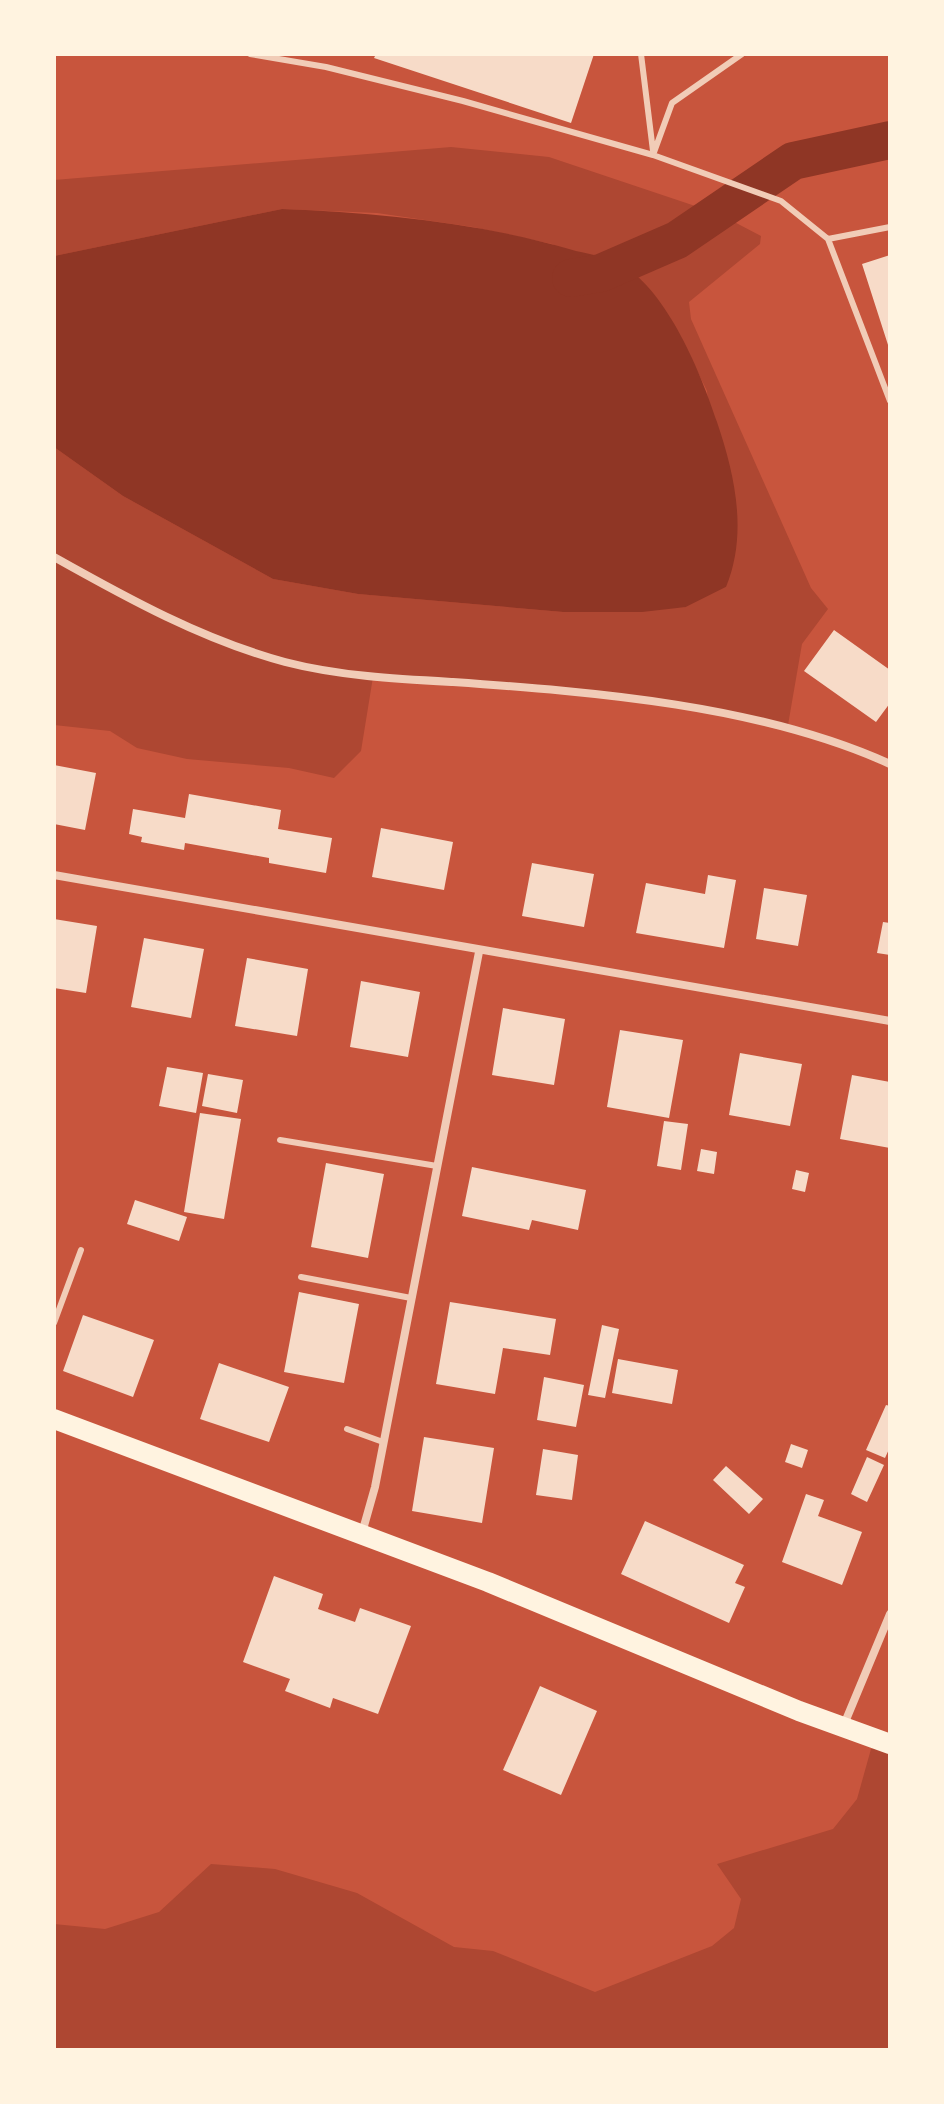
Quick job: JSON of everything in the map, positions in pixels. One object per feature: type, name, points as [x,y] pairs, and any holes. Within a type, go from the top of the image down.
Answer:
[{"type":"main road","points":[[54,1419],[599,1626],[843,1728],[890,1744]]},
{"type":"street","points":[[54,557],[169,617],[220,640],[284,662],[395,679],[544,690],[736,714],[847,745],[890,764]]},
{"type":"street","points":[[54,875],[479,952],[890,1021]]},
{"type":"street","points":[[362,1534],[383,1442],[479,952]]},
{"type":"street","points":[[843,1728],[890,1614]]},
{"type":"lane","points":[[250,54],[387,82],[653,155],[781,201],[828,239],[890,401]]},
{"type":"lane","points":[[641,54],[653,155]]},
{"type":"lane","points":[[653,155],[672,103],[742,54]]},
{"type":"lane","points":[[828,239],[890,227]]},
{"type":"lane","points":[[280,1140],[437,1166]]},
{"type":"lane","points":[[54,1323],[81,1250]]},
{"type":"lane","points":[[301,1277],[411,1298]]},
{"type":"lane","points":[[347,1429],[383,1442]]},
{"type":"shaded area","points":[[451,147],[549,157],[719,214],[761,236],[760,244],[689,302],[691,319],[811,588],[828,609],[802,644],[788,725],[676,701],[373,677],[361,751],[334,778],[289,768],[187,759],[137,748],[110,731],[54,725],[54,447],[123,496],[273,579],[358,594],[563,612],[686,607],[726,587],[707,391],[677,330],[655,296],[552,244],[473,227],[377,213],[282,209],[54,256],[54,180]]},
{"type":"shaded area","points":[[282,209],[391,216],[498,232],[609,259],[638,277],[654,294],[681,335],[710,402],[729,463],[738,525],[733,567],[726,587],[686,607],[642,612],[563,612],[358,594],[273,579],[123,496],[54,447],[54,256]]},
{"type":"shaded area","points":[[881,1746],[890,1749],[890,2050],[54,2050],[54,1924],[105,1929],[159,1912],[211,1864],[275,1869],[357,1893],[454,1947],[493,1951],[595,1992],[712,1946],[734,1928],[741,1899],[717,1864],[833,1829],[857,1799],[871,1749]]},
{"type":"building","points":[[376,54],[594,54],[571,123],[374,58]]},
{"type":"building","points":[[890,255],[890,348],[889,348],[862,264]]},
{"type":"building","points":[[834,630],[890,670],[890,703],[876,722],[804,671]]},
{"type":"building","points":[[54,765],[96,773],[85,830],[54,824]]},
{"type":"building","points":[[189,794],[281,810],[278,829],[332,838],[326,873],[269,863],[269,858],[185,843],[184,850],[141,842],[142,837],[129,834],[133,809],[185,818]]},
{"type":"building","points":[[381,828],[453,842],[444,890],[372,877]]},
{"type":"building","points":[[532,863],[594,874],[584,927],[522,916]]},
{"type":"building","points":[[708,875],[736,880],[724,948],[636,933],[646,883],[705,894]]},
{"type":"building","points":[[764,888],[807,895],[798,946],[756,939]]},
{"type":"building","points":[[54,919],[97,926],[86,993],[54,988]]},
{"type":"building","points":[[883,922],[890,923],[890,955],[877,953]]},
{"type":"building","points":[[144,938],[204,949],[191,1018],[131,1007]]},
{"type":"building","points":[[247,958],[308,969],[297,1036],[235,1026]]},
{"type":"building","points":[[361,981],[420,992],[408,1057],[350,1047]]},
{"type":"building","points":[[503,1008],[565,1019],[554,1085],[492,1075]]},
{"type":"building","points":[[620,1030],[683,1040],[669,1118],[607,1107]]},
{"type":"building","points":[[740,1053],[802,1064],[790,1126],[729,1115]]},
{"type":"building","points":[[167,1067],[203,1073],[196,1113],[159,1106]]},
{"type":"building","points":[[208,1074],[243,1080],[237,1113],[202,1106]]},
{"type":"building","points":[[852,1075],[890,1082],[890,1148],[840,1139]]},
{"type":"building","points":[[200,1113],[241,1119],[224,1219],[184,1212]]},
{"type":"building","points":[[664,1121],[688,1124],[681,1170],[657,1166]]},
{"type":"building","points":[[701,1149],[717,1152],[714,1174],[697,1171]]},
{"type":"building","points":[[326,1163],[384,1174],[368,1258],[311,1247]]},
{"type":"building","points":[[472,1167],[586,1190],[578,1230],[532,1220],[529,1230],[462,1216]]},
{"type":"building","points":[[796,1170],[809,1173],[805,1192],[792,1189]]},
{"type":"building","points":[[135,1200],[187,1217],[179,1241],[127,1224]]},
{"type":"building","points":[[299,1292],[359,1304],[344,1383],[284,1372]]},
{"type":"building","points":[[450,1302],[556,1319],[550,1355],[503,1348],[495,1394],[436,1384]]},
{"type":"building","points":[[83,1315],[154,1340],[133,1397],[63,1371]]},
{"type":"building","points":[[602,1325],[619,1329],[605,1398],[588,1395]]},
{"type":"building","points":[[618,1359],[678,1370],[672,1404],[612,1393]]},
{"type":"building","points":[[219,1363],[289,1387],[269,1442],[200,1419]]},
{"type":"building","points":[[544,1377],[584,1385],[576,1427],[537,1420]]},
{"type":"building","points":[[886,1405],[890,1406],[890,1447],[885,1458],[866,1450]]},
{"type":"building","points":[[424,1437],[494,1448],[482,1523],[412,1511]]},
{"type":"building","points":[[791,1444],[808,1450],[802,1468],[785,1462]]},
{"type":"building","points":[[543,1449],[578,1455],[572,1500],[536,1495]]},
{"type":"building","points":[[867,1457],[884,1465],[867,1502],[851,1494]]},
{"type":"building","points":[[726,1466],[763,1499],[749,1514],[713,1480]]},
{"type":"building","points":[[806,1494],[824,1500],[818,1516],[862,1532],[842,1585],[782,1562]]},
{"type":"building","points":[[645,1521],[744,1565],[735,1583],[745,1587],[729,1623],[621,1574]]},
{"type":"building","points":[[274,1576],[323,1594],[318,1609],[355,1622],[360,1608],[411,1626],[378,1714],[333,1698],[330,1708],[285,1691],[290,1679],[243,1662]]},
{"type":"building","points":[[540,1686],[597,1711],[561,1795],[503,1770]]},
{"type":"waterway","points":[[571,278],[601,273],[677,240],[793,161],[890,140]]}]
